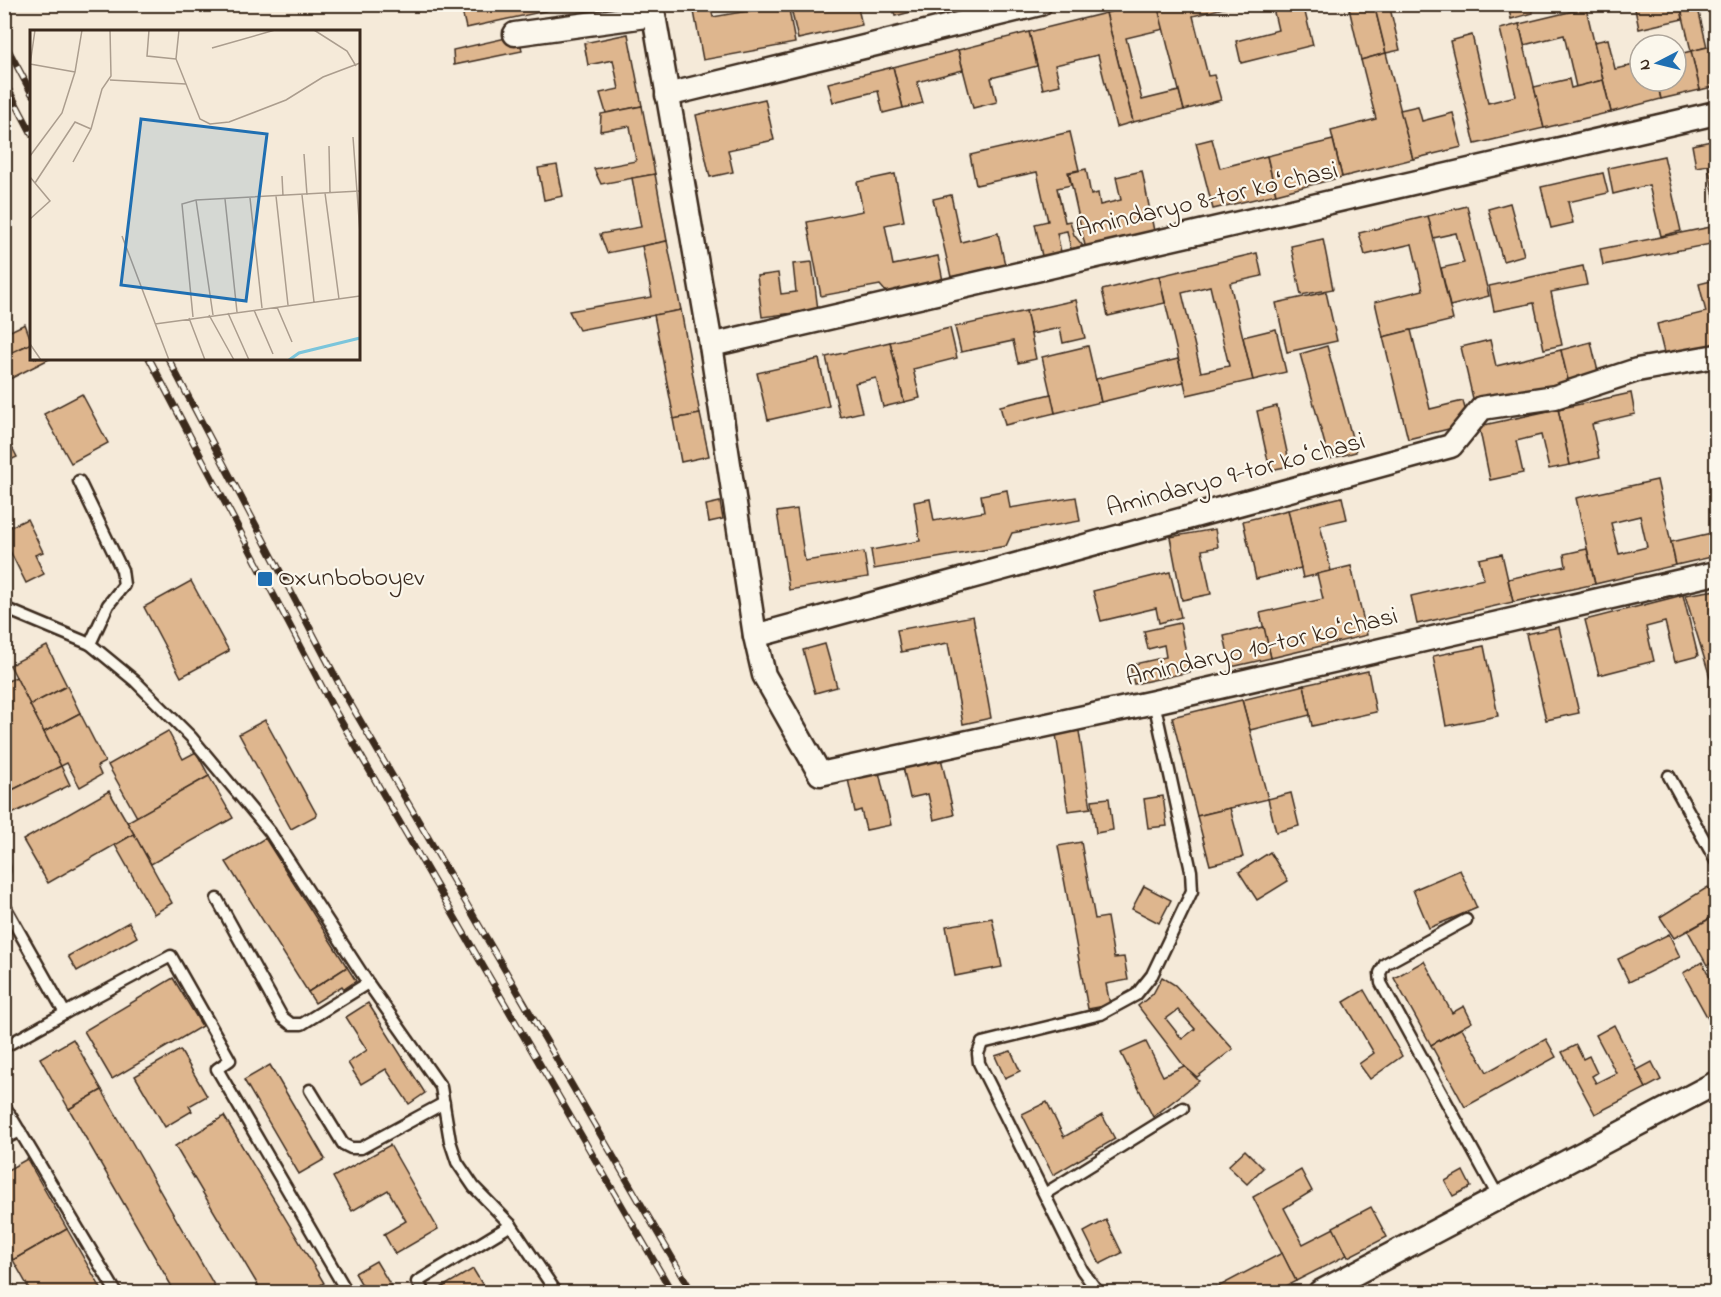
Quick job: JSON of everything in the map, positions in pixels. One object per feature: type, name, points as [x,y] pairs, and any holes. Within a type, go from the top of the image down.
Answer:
[{"type":"street","points":[[667,95],[1040,4]]},
{"type":"street","points":[[515,34],[652,10],[711,345],[755,636]]},
{"type":"street","name":"Amindaryo 8-tor koʻchasi","points":[[711,345],[1716,113]]},
{"type":"street","name":"Amindaryo 9-tor koʻchasi","points":[[755,636],[1451,446],[1482,408],[1555,397],[1636,370],[1716,356]]},
{"type":"street","name":"Amindaryo 10-tor koʻchasi","points":[[755,636],[764,675],[820,774],[1154,702],[1716,573]]},
{"type":"street","points":[[1320,1293],[1716,1083]]},
{"type":"lane","points":[[80,481],[122,570],[124,585],[108,605],[90,644]]},
{"type":"lane","points":[[4,608],[90,644],[135,681],[191,738],[270,832],[368,982],[441,1087],[450,1141],[457,1162],[474,1187],[511,1225],[556,1293]]},
{"type":"lane","points":[[1098,1293],[1082,1270],[1046,1192],[979,1063],[979,1048],[982,1043],[1101,1014],[1136,995],[1152,975],[1192,891],[1191,871],[1154,702]]},
{"type":"lane","points":[[1669,776],[1716,861]]},
{"type":"lane","points":[[217,898],[282,1017],[291,1024],[302,1024],[368,982]]},
{"type":"lane","points":[[4,904],[65,1012]]},
{"type":"lane","points":[[1466,920],[1384,964],[1380,973],[1381,983],[1499,1198]]},
{"type":"lane","points":[[4,1047],[171,956],[230,1059],[217,1069],[347,1293]]},
{"type":"lane","points":[[310,1090],[343,1144],[351,1148],[361,1148],[444,1103]]},
{"type":"lane","points":[[4,1105],[116,1293]]},
{"type":"lane","points":[[1046,1192],[1184,1108]]},
{"type":"lane","points":[[4,1139],[20,1131]]},
{"type":"lane","points":[[424,1293],[417,1282],[511,1225]]},
{"type":"lane","points":[[4,1283],[10,1293]]},
{"type":"building","points":[[492,4],[549,4],[550,10],[466,28],[462,11]]},
{"type":"building","points":[[710,4],[713,17],[788,4],[795,43],[703,60],[693,6]]},
{"type":"building","points":[[790,4],[857,4],[862,25],[798,39]]},
{"type":"building","points":[[892,4],[942,4],[895,16]]},
{"type":"building","points":[[1140,4],[1157,4],[1164,29],[1126,38],[1142,100],[1179,91],[1184,110],[1133,122],[1106,13]]},
{"type":"building","points":[[1157,4],[1226,4],[1227,7],[1193,16],[1208,76],[1214,75],[1221,100],[1184,110]]},
{"type":"building","points":[[1272,4],[1303,4],[1313,45],[1241,63],[1236,41],[1278,30]]},
{"type":"building","points":[[1348,4],[1374,4],[1386,53],[1361,60]]},
{"type":"building","points":[[1374,4],[1389,4],[1400,50],[1386,53]]},
{"type":"building","points":[[1508,4],[1530,4],[1533,13],[1511,19]]},
{"type":"building","points":[[1634,4],[1680,4],[1683,19],[1639,29]]},
{"type":"building","points":[[1680,4],[1697,4],[1707,47],[1691,51]]},
{"type":"building","points":[[1586,8],[1603,80],[1576,87],[1564,35],[1524,45],[1519,24]]},
{"type":"building","points":[[1106,13],[1133,122],[1116,127],[1098,55],[1055,65],[1060,85],[1043,89],[1029,32]]},
{"type":"building","points":[[1519,24],[1544,128],[1475,144],[1450,41],[1472,35],[1488,103],[1516,96],[1500,29]]},
{"type":"building","points":[[1029,32],[1037,66],[991,78],[997,102],[973,108],[958,50]]},
{"type":"building","points":[[628,34],[642,106],[606,113],[600,93],[619,89],[613,60],[588,65],[584,43]]},
{"type":"building","points":[[519,35],[522,51],[454,65],[453,50]]},
{"type":"building","points":[[1608,39],[1615,69],[1628,66],[1628,93],[1660,93],[1661,99],[1611,112],[1594,42]]},
{"type":"building","points":[[1716,45],[1716,86],[1700,90],[1691,51]]},
{"type":"building","points":[[958,50],[963,70],[917,82],[923,103],[903,108],[893,67]]},
{"type":"building","points":[[1691,51],[1700,90],[1688,93],[1688,52]]},
{"type":"building","points":[[1386,53],[1413,159],[1342,177],[1331,131],[1376,119],[1361,60]]},
{"type":"building","points":[[893,67],[903,108],[883,113],[878,91],[833,102],[828,83]]},
{"type":"building","points":[[1569,79],[1571,88],[1603,80],[1611,112],[1544,128],[1534,87]]},
{"type":"building","points":[[1660,93],[1687,93],[1661,99]]},
{"type":"building","points":[[765,99],[774,140],[728,150],[733,172],[710,177],[696,115]]},
{"type":"building","points":[[642,106],[655,174],[601,184],[594,169],[636,161],[630,126],[600,131],[601,114]]},
{"type":"building","points":[[1418,106],[1422,121],[1453,113],[1462,147],[1413,159],[1400,110]]},
{"type":"building","points":[[1070,132],[1079,170],[1068,172],[1071,185],[1057,188],[1065,222],[1070,221],[1074,235],[1083,246],[1071,249],[1067,231],[1057,233],[1061,252],[1042,256],[1035,224],[1048,221],[1037,172],[976,185],[970,155]]},
{"type":"building","points":[[1212,139],[1220,168],[1267,156],[1276,194],[1213,209],[1196,143]]},
{"type":"building","points":[[1333,140],[1342,177],[1276,194],[1267,156]]},
{"type":"building","points":[[1716,140],[1716,207],[1708,165],[1696,167],[1692,145]]},
{"type":"building","points":[[1664,156],[1681,231],[1661,236],[1649,185],[1613,194],[1608,168]]},
{"type":"building","points":[[557,165],[563,196],[544,200],[538,168]]},
{"type":"building","points":[[1086,169],[1091,195],[1098,193],[1100,205],[1121,200],[1116,177],[1142,171],[1155,236],[1086,250],[1069,173]]},
{"type":"building","points":[[1603,173],[1608,193],[1568,202],[1573,223],[1551,228],[1541,187]]},
{"type":"building","points":[[655,174],[667,241],[607,253],[600,234],[641,227],[632,178]]},
{"type":"building","points":[[895,174],[904,221],[885,225],[893,265],[938,256],[943,281],[886,292],[880,285],[821,296],[807,222],[863,211],[857,182]]},
{"type":"building","points":[[951,195],[961,242],[998,233],[1005,265],[951,277],[933,199]]},
{"type":"building","points":[[1510,203],[1524,255],[1503,261],[1488,209]]},
{"type":"building","points":[[1467,206],[1489,296],[1450,306],[1441,268],[1464,263],[1456,233],[1433,238],[1428,216]]},
{"type":"building","points":[[1428,216],[1453,320],[1383,337],[1375,302],[1423,290],[1412,244],[1365,255],[1359,233]]},
{"type":"building","points":[[1716,226],[1716,243],[1603,265],[1600,249]]},
{"type":"building","points":[[1323,239],[1333,289],[1301,295],[1291,246]]},
{"type":"building","points":[[667,241],[681,310],[579,330],[569,311],[652,297],[642,246]]},
{"type":"building","points":[[1716,252],[1716,270],[1712,253]]},
{"type":"building","points":[[1257,253],[1262,276],[1230,283],[1253,380],[1187,395],[1159,276]],"holes":[[[1210,286],[1229,366],[1201,372],[1182,293]]]},
{"type":"building","points":[[812,262],[818,310],[762,317],[757,276],[778,273],[781,294],[796,292],[793,264]]},
{"type":"building","points":[[1583,266],[1587,285],[1551,292],[1562,345],[1544,349],[1534,303],[1494,311],[1489,286]]},
{"type":"building","points":[[1159,276],[1165,303],[1108,316],[1102,290]]},
{"type":"building","points":[[1715,280],[1716,344],[1665,357],[1657,324],[1706,312],[1699,284]]},
{"type":"building","points":[[1326,292],[1337,341],[1287,352],[1276,303]]},
{"type":"building","points":[[1076,300],[1085,338],[1063,343],[1060,328],[1031,334],[1026,311]]},
{"type":"building","points":[[681,310],[700,414],[674,419],[654,315]]},
{"type":"building","points":[[1026,311],[1036,359],[1018,363],[1013,341],[961,352],[955,327]]},
{"type":"building","points":[[25,324],[30,344],[4,356],[4,334]]},
{"type":"building","points":[[950,328],[957,358],[913,369],[920,398],[904,402],[890,342]]},
{"type":"building","points":[[1276,329],[1286,372],[1253,380],[1243,337]]},
{"type":"building","points":[[1411,330],[1430,409],[1463,401],[1469,424],[1408,439],[1383,337]]},
{"type":"building","points":[[1490,340],[1496,366],[1561,350],[1569,384],[1475,407],[1461,347]]},
{"type":"building","points":[[890,342],[904,402],[883,407],[876,378],[855,383],[862,412],[840,417],[826,357]]},
{"type":"building","points":[[1591,342],[1599,376],[1569,384],[1561,350]]},
{"type":"building","points":[[30,344],[30,360],[47,360],[4,382],[4,356]]},
{"type":"building","points":[[1088,346],[1101,402],[1055,413],[1042,357]]},
{"type":"building","points":[[1327,346],[1356,452],[1329,459],[1300,354]]},
{"type":"building","points":[[819,359],[829,406],[768,420],[757,373]]},
{"type":"building","points":[[1178,359],[1184,382],[1101,402],[1096,379]]},
{"type":"building","points":[[1631,393],[1635,414],[1592,424],[1599,458],[1570,465],[1558,409]]},
{"type":"building","points":[[82,394],[108,443],[71,463],[44,414]]},
{"type":"building","points":[[1051,394],[1055,413],[1005,425],[1000,406]]},
{"type":"building","points":[[1277,406],[1290,466],[1270,470],[1257,411]]},
{"type":"building","points":[[1558,409],[1570,465],[1549,469],[1541,435],[1516,441],[1523,473],[1490,480],[1479,426]]},
{"type":"building","points":[[700,414],[709,456],[681,462],[673,419]]},
{"type":"building","points":[[4,432],[17,457],[4,463]]},
{"type":"building","points":[[1657,480],[1676,565],[1595,584],[1576,498]],"holes":[[[1640,516],[1647,547],[1619,554],[1611,523]]]},
{"type":"building","points":[[1007,490],[1010,508],[1076,497],[1080,521],[1012,533],[1006,546],[874,569],[871,550],[920,541],[914,502],[930,499],[934,521],[984,512],[981,495]]},
{"type":"building","points":[[1342,497],[1347,519],[1320,525],[1331,571],[1303,578],[1288,510]]},
{"type":"building","points":[[720,502],[723,519],[709,522],[706,505]]},
{"type":"building","points":[[797,509],[805,561],[864,552],[868,577],[789,590],[777,512]]},
{"type":"building","points":[[1288,510],[1301,568],[1256,579],[1243,521]]},
{"type":"building","points":[[27,519],[43,552],[35,555],[44,574],[26,583],[4,539],[4,530]]},
{"type":"building","points":[[1215,529],[1218,547],[1202,550],[1211,594],[1182,600],[1170,537]]},
{"type":"building","points":[[1716,532],[1716,556],[1676,565],[1671,542]]},
{"type":"building","points":[[1587,549],[1595,584],[1513,602],[1508,579],[1566,566],[1564,554]]},
{"type":"building","points":[[1502,554],[1513,602],[1417,624],[1411,596],[1484,579],[1479,559]]},
{"type":"building","points":[[1351,566],[1367,635],[1271,658],[1260,613],[1323,599],[1317,574]]},
{"type":"building","points":[[1170,572],[1181,617],[1159,623],[1156,608],[1101,621],[1093,591]]},
{"type":"building","points":[[191,581],[229,651],[181,677],[144,607]]},
{"type":"building","points":[[1716,590],[1716,675],[1710,677],[1685,595]]},
{"type":"building","points":[[1683,595],[1698,656],[1675,662],[1665,622],[1646,627],[1654,661],[1599,675],[1585,620]]},
{"type":"building","points":[[973,616],[991,718],[963,724],[948,643],[901,652],[897,630]]},
{"type":"building","points":[[1180,623],[1190,672],[1134,684],[1130,665],[1166,657],[1164,645],[1148,649],[1144,631]]},
{"type":"building","points":[[1264,627],[1271,658],[1231,667],[1224,636]]},
{"type":"building","points":[[1559,627],[1579,713],[1546,720],[1526,634]]},
{"type":"building","points":[[825,644],[837,687],[815,693],[803,650]]},
{"type":"building","points":[[47,646],[67,686],[30,705],[10,665]]},
{"type":"building","points":[[1484,646],[1498,716],[1446,726],[1433,656]]},
{"type":"building","points":[[1368,671],[1376,712],[1312,726],[1304,685]]},
{"type":"building","points":[[16,677],[61,766],[4,794],[4,683]]},
{"type":"building","points":[[1304,685],[1310,715],[1250,730],[1242,700]]},
{"type":"building","points":[[67,686],[80,713],[44,732],[30,705]]},
{"type":"building","points":[[1242,700],[1268,799],[1197,816],[1172,717]]},
{"type":"building","points":[[80,713],[105,762],[97,766],[101,775],[80,787],[67,763],[61,766],[44,732]]},
{"type":"building","points":[[265,720],[317,815],[291,829],[239,734]]},
{"type":"building","points":[[1078,725],[1091,808],[1068,811],[1055,728]]},
{"type":"building","points":[[168,731],[183,759],[196,752],[209,776],[137,817],[108,765]]},
{"type":"building","points":[[941,758],[954,815],[934,820],[928,794],[910,798],[903,767]]},
{"type":"building","points":[[61,766],[70,785],[4,818],[4,794]]},
{"type":"building","points":[[879,772],[891,825],[866,830],[861,810],[855,812],[848,779]]},
{"type":"building","points":[[209,776],[233,818],[151,864],[127,822]]},
{"type":"building","points":[[109,791],[134,834],[48,883],[23,840]]},
{"type":"building","points":[[1291,793],[1299,826],[1276,832],[1268,799]]},
{"type":"building","points":[[1163,796],[1167,826],[1148,828],[1144,799]]},
{"type":"building","points":[[1109,798],[1113,830],[1096,833],[1092,800]]},
{"type":"building","points":[[1716,803],[1716,831],[1710,805]]},
{"type":"building","points":[[1230,808],[1243,857],[1210,865],[1197,816]]},
{"type":"building","points":[[134,834],[172,903],[154,914],[115,845]]},
{"type":"building","points":[[265,838],[347,967],[308,992],[226,862]]},
{"type":"building","points":[[1081,842],[1095,919],[1107,917],[1114,958],[1124,957],[1128,980],[1106,984],[1110,1005],[1088,1009],[1058,846]]},
{"type":"building","points":[[1270,852],[1288,881],[1257,900],[1239,872]]},
{"type":"building","points":[[1460,870],[1477,908],[1429,928],[1413,890]]},
{"type":"building","points":[[1144,886],[1171,900],[1159,923],[1132,909]]},
{"type":"building","points":[[1708,887],[1716,901],[1716,915],[1674,938],[1660,917]]},
{"type":"building","points":[[1716,915],[1716,960],[1707,965],[1688,931]]},
{"type":"building","points":[[992,918],[1002,967],[955,976],[946,926]]},
{"type":"building","points":[[129,922],[137,937],[77,971],[68,956]]},
{"type":"building","points":[[1669,934],[1680,957],[1629,982],[1618,959]]},
{"type":"building","points":[[1424,961],[1452,1013],[1464,1006],[1472,1022],[1431,1045],[1394,978]]},
{"type":"building","points":[[1702,962],[1716,989],[1716,1033],[1683,973]]},
{"type":"building","points":[[347,967],[356,981],[344,989],[342,986],[315,1003],[308,992]]},
{"type":"building","points":[[1162,977],[1175,985],[1233,1049],[1197,1077],[1184,1066],[1138,1006],[1153,994]],"holes":[[[1178,1010],[1195,1029],[1182,1039],[1166,1019]]]},
{"type":"building","points":[[173,978],[202,1026],[112,1079],[84,1031]]},
{"type":"building","points":[[1364,990],[1402,1056],[1370,1079],[1359,1064],[1374,1053],[1344,1002]]},
{"type":"building","points":[[368,1003],[425,1093],[409,1104],[386,1069],[361,1084],[348,1063],[367,1050],[346,1017]]},
{"type":"building","points":[[1614,1025],[1646,1088],[1595,1114],[1562,1052],[1576,1045],[1583,1059],[1589,1056],[1597,1073],[1592,1076],[1596,1083],[1616,1073],[1596,1035]]},
{"type":"building","points":[[1462,1028],[1487,1072],[1546,1039],[1556,1057],[1465,1107],[1431,1045]]},
{"type":"building","points":[[73,1039],[102,1090],[69,1109],[40,1058]]},
{"type":"building","points":[[1146,1042],[1163,1076],[1184,1066],[1199,1081],[1153,1117],[1121,1053]]},
{"type":"building","points":[[180,1050],[207,1096],[189,1106],[192,1111],[165,1127],[135,1076]]},
{"type":"building","points":[[1011,1051],[1020,1071],[1005,1078],[995,1056]]},
{"type":"building","points":[[1652,1062],[1661,1080],[1646,1088],[1637,1070]]},
{"type":"building","points":[[270,1065],[325,1159],[299,1174],[244,1080]]},
{"type":"building","points":[[102,1090],[218,1292],[175,1292],[69,1109]]},
{"type":"building","points":[[1047,1102],[1064,1137],[1102,1115],[1115,1139],[1053,1175],[1022,1114]]},
{"type":"building","points":[[224,1116],[324,1283],[309,1292],[262,1292],[175,1146]]},
{"type":"building","points":[[390,1145],[438,1229],[395,1254],[384,1234],[406,1221],[388,1190],[352,1211],[333,1177]]},
{"type":"building","points":[[1245,1150],[1263,1168],[1247,1184],[1228,1166]]},
{"type":"building","points":[[27,1159],[67,1229],[13,1260],[4,1246],[4,1172]]},
{"type":"building","points":[[1301,1170],[1312,1191],[1284,1208],[1303,1244],[1334,1228],[1347,1255],[1296,1281],[1253,1197]]},
{"type":"building","points":[[1463,1171],[1471,1187],[1453,1196],[1445,1181]]},
{"type":"building","points":[[1371,1207],[1387,1237],[1348,1257],[1333,1227]]},
{"type":"building","points":[[1106,1220],[1122,1253],[1100,1264],[1084,1232]]},
{"type":"building","points":[[67,1229],[103,1292],[31,1292],[13,1260]]},
{"type":"building","points":[[1282,1253],[1296,1281],[1275,1292],[1216,1292],[1214,1289]]},
{"type":"building","points":[[376,1261],[394,1291],[366,1292],[355,1273]]},
{"type":"building","points":[[473,1269],[487,1292],[441,1292],[439,1289]]},
{"type":"railway","points":[[4,42],[30,90]]},
{"type":"railway","points":[[4,81],[30,130]]},
{"type":"railway","points":[[150,360],[331,704],[672,1292]]},
{"type":"railway","points":[[169,360],[343,691],[692,1292]]},
{"type":"place","name":"Oxunboboyev","points":[[265,579]]}]
